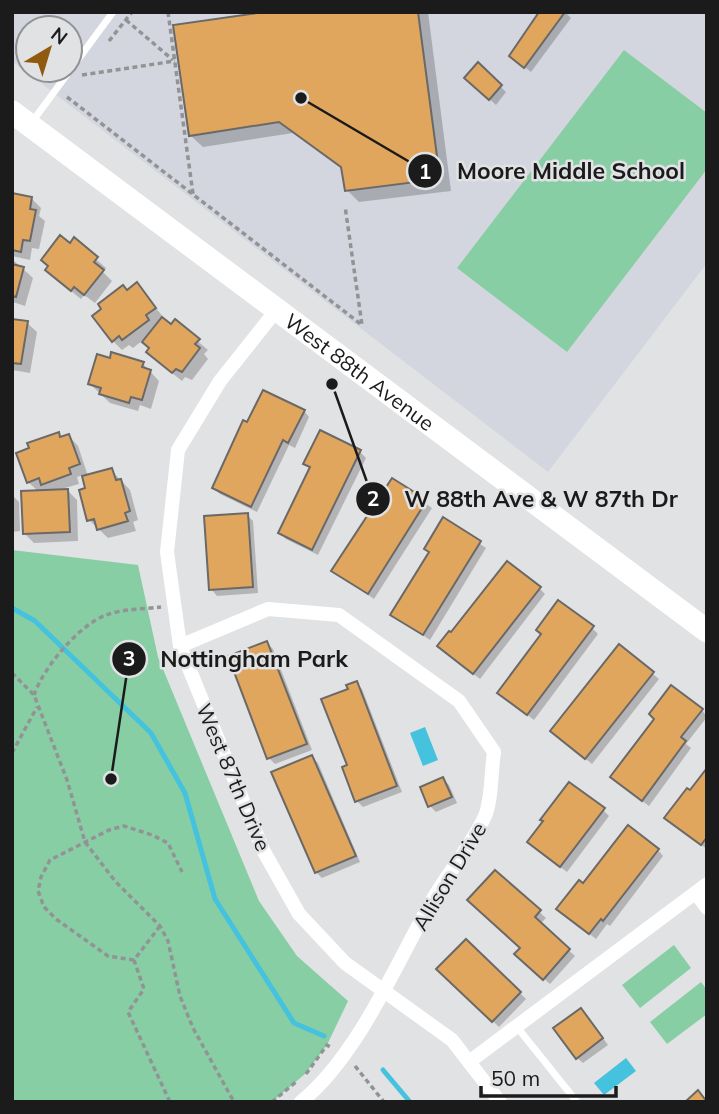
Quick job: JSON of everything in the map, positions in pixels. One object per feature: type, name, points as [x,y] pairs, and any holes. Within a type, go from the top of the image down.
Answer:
[{"type":"main road","name":"West 88th Avenue","points":[[21,118],[707,631]]},
{"type":"street","name":"West 87th Drive","points":[[278,308],[220,381],[178,450],[167,552],[180,646],[263,850],[299,914],[345,963],[452,1040],[500,1102]]},
{"type":"street","name":"Allison Drive","points":[[180,646],[268,609],[339,615],[459,701],[494,752],[486,814],[434,897],[383,992],[343,1055],[301,1102]]},
{"type":"street","points":[[469,1062],[702,889],[707,908]]},
{"type":"lane","points":[[21,118],[113,12]]},
{"type":"lane","points":[[517,1026],[577,1102]]},
{"type":"path","points":[[104,47],[132,12]]},
{"type":"path","points":[[168,12],[194,195]]},
{"type":"path","points":[[126,20],[175,61]]},
{"type":"path","points":[[84,75],[175,61]]},
{"type":"path","points":[[84,73],[90,66]]},
{"type":"path","points":[[72,90],[66,98],[362,325],[345,206]]},
{"type":"path","points":[[34,695],[54,660],[73,637],[106,615],[174,605]]},
{"type":"path","points":[[12,673],[34,695],[67,780],[85,842],[115,881],[160,926],[167,941],[180,996],[193,1028],[234,1102]]},
{"type":"path","points":[[12,753],[37,707]]},
{"type":"path","points":[[134,960],[108,956],[56,919],[44,907],[38,891],[41,877],[50,860],[124,825],[168,843],[182,872]]},
{"type":"path","points":[[134,960],[160,926]]},
{"type":"path","points":[[134,960],[144,989],[128,1012],[170,1102]]},
{"type":"shaded area","points":[[12,12],[707,12],[707,263],[548,472],[42,84],[84,84],[84,14],[14,14],[14,63]]},
{"type":"green space","points":[[624,50],[707,113],[707,169],[567,352],[457,268]]},
{"type":"green space","points":[[12,550],[138,565],[158,657],[259,901],[297,956],[348,1001],[327,1045],[305,1074],[272,1102],[12,1102]]},
{"type":"green space","points":[[674,945],[691,968],[640,1008],[622,985]]},
{"type":"green space","points":[[701,982],[707,990],[707,1014],[667,1044],[650,1022]]},
{"type":"water","points":[[425,727],[438,760],[423,766],[410,733]]},
{"type":"water","points":[[626,1058],[636,1071],[604,1095],[594,1083]]},
{"type":"building","points":[[264,12],[418,12],[440,179],[345,191],[341,167],[279,122],[189,136],[173,25]]},
{"type":"building","points":[[539,12],[565,12],[524,68],[509,56]]},
{"type":"building","points":[[478,62],[502,85],[489,100],[464,78]]},
{"type":"building","points":[[12,193],[32,197],[30,209],[36,210],[30,241],[23,240],[21,252],[12,250]]},
{"type":"building","points":[[60,235],[70,243],[74,237],[98,257],[94,262],[104,270],[84,295],[74,287],[71,291],[45,270],[48,266],[41,260]]},
{"type":"building","points":[[12,264],[24,267],[16,297],[12,296]]},
{"type":"building","points":[[137,282],[156,308],[146,315],[149,320],[122,340],[119,336],[112,342],[92,316],[101,309],[98,304],[123,285],[127,290]]},
{"type":"building","points":[[162,317],[171,324],[175,319],[200,339],[195,344],[200,348],[182,372],[176,369],[172,373],[146,352],[149,348],[142,342]]},
{"type":"building","points":[[12,319],[28,321],[21,364],[12,363]]},
{"type":"building","points":[[111,352],[144,362],[142,367],[151,370],[142,400],[131,397],[129,403],[99,394],[101,388],[88,384],[97,354],[110,358]]},
{"type":"building","points":[[263,390],[305,410],[288,443],[283,440],[251,507],[212,488],[243,420],[247,422]]},
{"type":"building","points":[[320,430],[361,450],[312,550],[278,533],[310,467],[303,464]]},
{"type":"building","points":[[59,432],[60,437],[69,434],[80,464],[69,468],[71,474],[41,485],[39,478],[27,483],[16,453],[29,448],[27,443]]},
{"type":"building","points":[[112,468],[116,480],[121,479],[130,511],[125,513],[128,521],[97,530],[94,519],[87,521],[79,490],[85,488],[82,476]]},
{"type":"building","points":[[392,478],[427,500],[368,594],[331,571]]},
{"type":"building","points":[[68,489],[70,532],[23,534],[21,491]]},
{"type":"building","points":[[248,513],[253,587],[209,590],[204,516]]},
{"type":"building","points":[[443,517],[481,541],[423,635],[390,615],[429,552],[424,549]]},
{"type":"building","points":[[507,561],[541,587],[473,674],[437,646]]},
{"type":"building","points":[[558,600],[594,626],[527,715],[497,693],[541,634],[536,630]]},
{"type":"building","points":[[267,641],[307,744],[267,759],[228,656]]},
{"type":"building","points":[[619,644],[654,672],[585,759],[550,731]]},
{"type":"building","points":[[357,681],[397,786],[355,802],[342,767],[347,765],[321,699],[348,689],[346,685]]},
{"type":"building","points":[[671,685],[703,709],[681,737],[686,741],[642,801],[610,777],[654,719],[649,714]]},
{"type":"building","points":[[312,755],[356,856],[315,873],[271,772]]},
{"type":"building","points":[[707,768],[707,837],[701,845],[664,818],[687,788],[690,790]]},
{"type":"building","points":[[443,777],[452,797],[428,807],[420,787]]},
{"type":"building","points":[[569,782],[605,808],[560,867],[527,842]]},
{"type":"building","points":[[628,825],[659,849],[603,921],[601,919],[589,934],[556,909],[579,880],[583,883]]},
{"type":"building","points":[[495,870],[541,910],[535,917],[570,949],[543,980],[514,954],[520,948],[467,900]]},
{"type":"building","points":[[466,939],[521,992],[492,1022],[436,969]]},
{"type":"building","points":[[581,1008],[603,1038],[576,1059],[553,1028]]},
{"type":"building","points":[[698,1090],[707,1102],[685,1102]]},
{"type":"waterway","points":[[12,608],[35,621],[151,733],[185,793],[215,899],[294,1023],[324,1036]]},
{"type":"waterway","points":[[383,1070],[410,1102]]},
{"type":"place","name":"Moore Middle School","points":[[301,98]]},
{"type":"place","name":"W 88th Ave & W 87th Dr","points":[[332,384]]},
{"type":"place","name":"Nottingham Park","points":[[111,779]]}]
